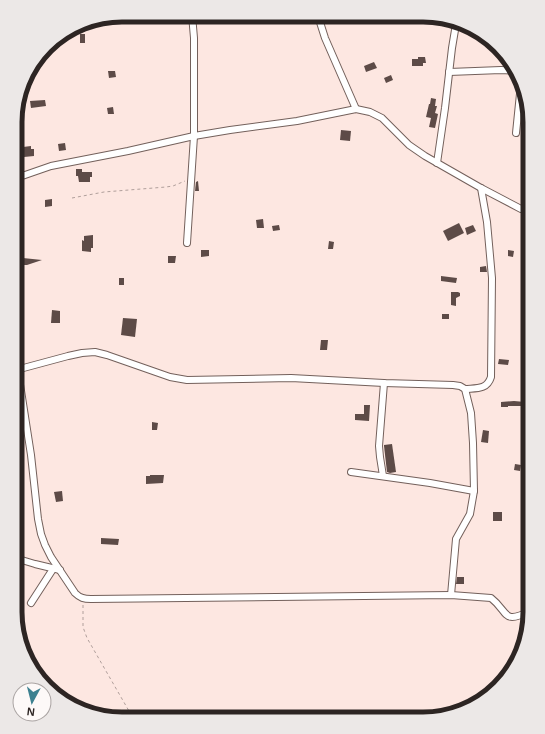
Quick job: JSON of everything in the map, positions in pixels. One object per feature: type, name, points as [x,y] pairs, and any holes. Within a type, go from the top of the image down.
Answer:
[{"type":"street","points":[[187,243],[194,136],[193,22]]},
{"type":"street","points":[[320,22],[325,38],[356,109]]},
{"type":"street","points":[[437,163],[455,28]]},
{"type":"street","points":[[449,72],[509,71]]},
{"type":"street","points":[[516,133],[520,97]]},
{"type":"street","points":[[22,176],[51,166],[194,136],[297,121],[356,109],[378,115],[417,151],[481,188],[523,210]]},
{"type":"street","points":[[22,369],[68,356],[95,352],[170,377],[187,380],[291,378],[453,385],[460,386],[465,389],[485,386],[490,381],[491,377],[492,278],[487,222],[481,188]]},
{"type":"street","points":[[383,476],[379,446],[384,383]]},
{"type":"street","points":[[451,596],[456,539],[470,514],[474,491],[471,413],[465,389]]},
{"type":"street","points":[[22,400],[31,455],[41,534],[57,569],[79,596],[91,599],[451,596],[491,598],[504,614],[509,617],[515,617],[523,614]]},
{"type":"street","points":[[351,472],[474,491]]},
{"type":"street","points":[[22,560],[57,569]]},
{"type":"street","points":[[31,603],[57,569]]},
{"type":"path","points":[[72,198],[104,192],[173,186],[191,179]]},
{"type":"path","points":[[84,598],[83,627],[87,638],[130,712]]},
{"type":"building","points":[[80,34],[85,34],[85,43],[80,43]]},
{"type":"building","points":[[418,57],[425,57],[426,63],[423,63],[423,66],[412,66],[412,59],[418,59]]},
{"type":"building","points":[[374,62],[377,68],[366,72],[364,66]]},
{"type":"building","points":[[108,71],[115,71],[116,77],[109,78]]},
{"type":"building","points":[[391,75],[393,80],[386,83],[384,78]]},
{"type":"building","points":[[431,98],[436,99],[435,106],[437,106],[435,113],[438,114],[435,128],[429,127],[431,118],[426,117]]},
{"type":"building","points":[[45,100],[46,106],[31,108],[30,101]]},
{"type":"building","points":[[113,107],[114,114],[108,114],[107,108]]},
{"type":"building","points":[[341,130],[351,131],[350,141],[340,140]]},
{"type":"building","points":[[65,143],[66,150],[59,151],[58,144]]},
{"type":"building","points":[[31,146],[31,149],[34,149],[34,156],[24,157],[23,147]]},
{"type":"building","points":[[76,169],[82,169],[82,172],[92,172],[90,182],[79,182],[78,176],[76,176]]},
{"type":"building","points":[[198,181],[199,191],[195,191],[196,182]]},
{"type":"building","points":[[52,199],[52,206],[45,207],[45,200]]},
{"type":"building","points":[[263,219],[264,228],[257,228],[256,220]]},
{"type":"building","points":[[459,223],[464,233],[448,241],[443,231]]},
{"type":"building","points":[[279,225],[280,230],[273,231],[272,226]]},
{"type":"building","points":[[473,225],[476,231],[467,235],[465,228]]},
{"type":"building","points":[[93,235],[93,248],[91,248],[91,252],[82,251],[82,240],[84,241],[84,236]]},
{"type":"building","points":[[329,241],[334,242],[333,249],[328,249]]},
{"type":"building","points":[[201,250],[209,250],[209,256],[201,257]]},
{"type":"building","points":[[508,250],[514,251],[513,257],[508,256]]},
{"type":"building","points":[[168,256],[176,256],[175,263],[168,263]]},
{"type":"building","points":[[23,258],[42,260],[23,265]]},
{"type":"building","points":[[486,266],[487,272],[480,272],[480,267]]},
{"type":"building","points":[[441,276],[457,278],[456,283],[441,281]]},
{"type":"building","points":[[119,278],[124,278],[124,285],[119,285]]},
{"type":"building","points":[[451,292],[460,293],[460,296],[456,298],[456,306],[451,305]]},
{"type":"building","points":[[52,310],[60,311],[60,323],[51,323]]},
{"type":"building","points":[[442,314],[449,314],[449,319],[442,319]]},
{"type":"building","points":[[123,318],[137,319],[135,337],[121,335]]},
{"type":"building","points":[[321,340],[328,340],[327,350],[320,350]]},
{"type":"building","points":[[499,359],[509,360],[508,365],[498,364]]},
{"type":"building","points":[[501,402],[523,402],[523,406],[501,407]]},
{"type":"building","points":[[364,405],[370,405],[369,421],[355,420],[355,414],[364,414]]},
{"type":"building","points":[[152,422],[158,423],[157,430],[152,430]]},
{"type":"building","points":[[483,430],[489,431],[488,443],[481,442]]},
{"type":"building","points":[[392,444],[396,472],[390,473],[387,472],[384,445]]},
{"type":"building","points":[[515,464],[521,465],[520,471],[514,470]]},
{"type":"building","points":[[164,475],[163,483],[146,484],[146,476]]},
{"type":"building","points":[[62,491],[63,501],[56,502],[54,492]]},
{"type":"building","points":[[493,512],[502,512],[502,521],[493,521]]},
{"type":"building","points":[[101,538],[119,539],[118,545],[101,544]]},
{"type":"building","points":[[457,577],[464,577],[464,584],[456,584]]}]
